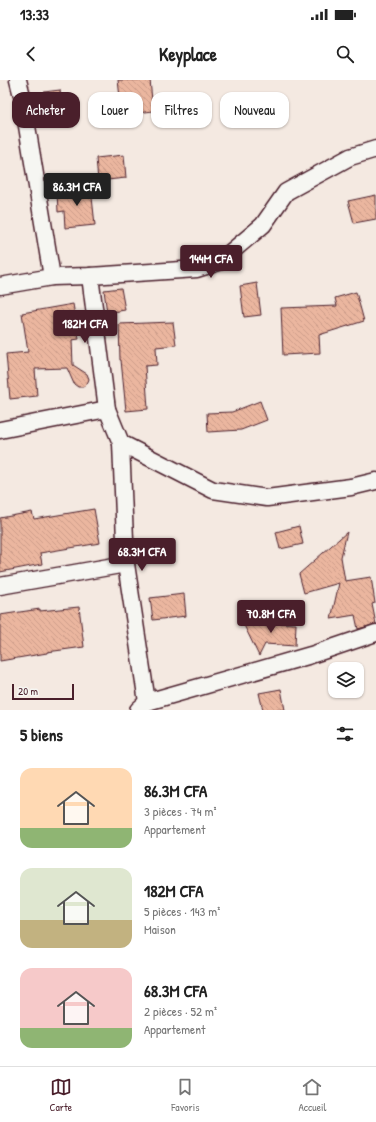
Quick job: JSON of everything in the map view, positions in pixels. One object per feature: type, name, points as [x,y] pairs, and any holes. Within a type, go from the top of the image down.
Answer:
[{"type":"street","points":[[18,80],[25,111],[52,277]]},
{"type":"street","points":[[0,286],[52,277],[197,269],[219,262],[263,225],[286,192],[350,157],[376,149]]},
{"type":"street","points":[[90,276],[106,409],[121,443],[126,564],[142,706],[311,655],[376,633]]},
{"type":"street","points":[[0,430],[106,409]]},
{"type":"street","points":[[121,443],[213,490],[267,498],[351,487],[376,481]]},
{"type":"street","points":[[0,586],[126,564]]},
{"type":"building","points":[[118,80],[150,80],[151,111],[143,112],[143,92],[119,92]]},
{"type":"building","points":[[60,90],[60,92],[44,92]]},
{"type":"building","points":[[124,155],[126,178],[98,181],[96,158]]},
{"type":"building","points":[[91,188],[95,225],[65,228],[64,211],[58,212],[57,191]]},
{"type":"building","points":[[376,195],[376,219],[354,223],[348,201]]},
{"type":"building","points":[[257,283],[261,315],[244,317],[240,286]]},
{"type":"building","points":[[121,288],[125,310],[107,313],[104,290]]},
{"type":"building","points":[[356,292],[364,321],[319,335],[320,353],[283,355],[281,308],[337,306],[335,298]]},
{"type":"building","points":[[73,304],[79,339],[72,340],[73,365],[87,374],[89,379],[87,384],[83,387],[78,387],[74,384],[67,368],[35,369],[37,396],[10,399],[6,354],[28,352],[22,313]]},
{"type":"building","points":[[173,322],[176,345],[156,347],[157,365],[145,366],[148,409],[126,411],[120,360],[119,324]]},
{"type":"building","points":[[260,401],[267,420],[241,430],[208,432],[207,413],[232,412]]},
{"type":"building","points":[[94,509],[100,543],[40,553],[42,564],[0,572],[0,518],[32,512],[34,519]]},
{"type":"building","points":[[299,526],[303,544],[280,549],[276,532]]},
{"type":"building","points":[[347,532],[341,557],[345,581],[371,577],[375,603],[372,604],[376,624],[358,629],[355,615],[331,619],[339,583],[304,593],[299,574]]},
{"type":"building","points":[[184,594],[186,616],[153,620],[150,598]]},
{"type":"building","points":[[79,607],[84,647],[0,661],[0,615],[40,609],[40,611]]},
{"type":"building","points":[[242,621],[296,624],[295,646],[265,644],[259,656]]},
{"type":"building","points":[[281,689],[285,710],[263,710],[259,693]]}]
